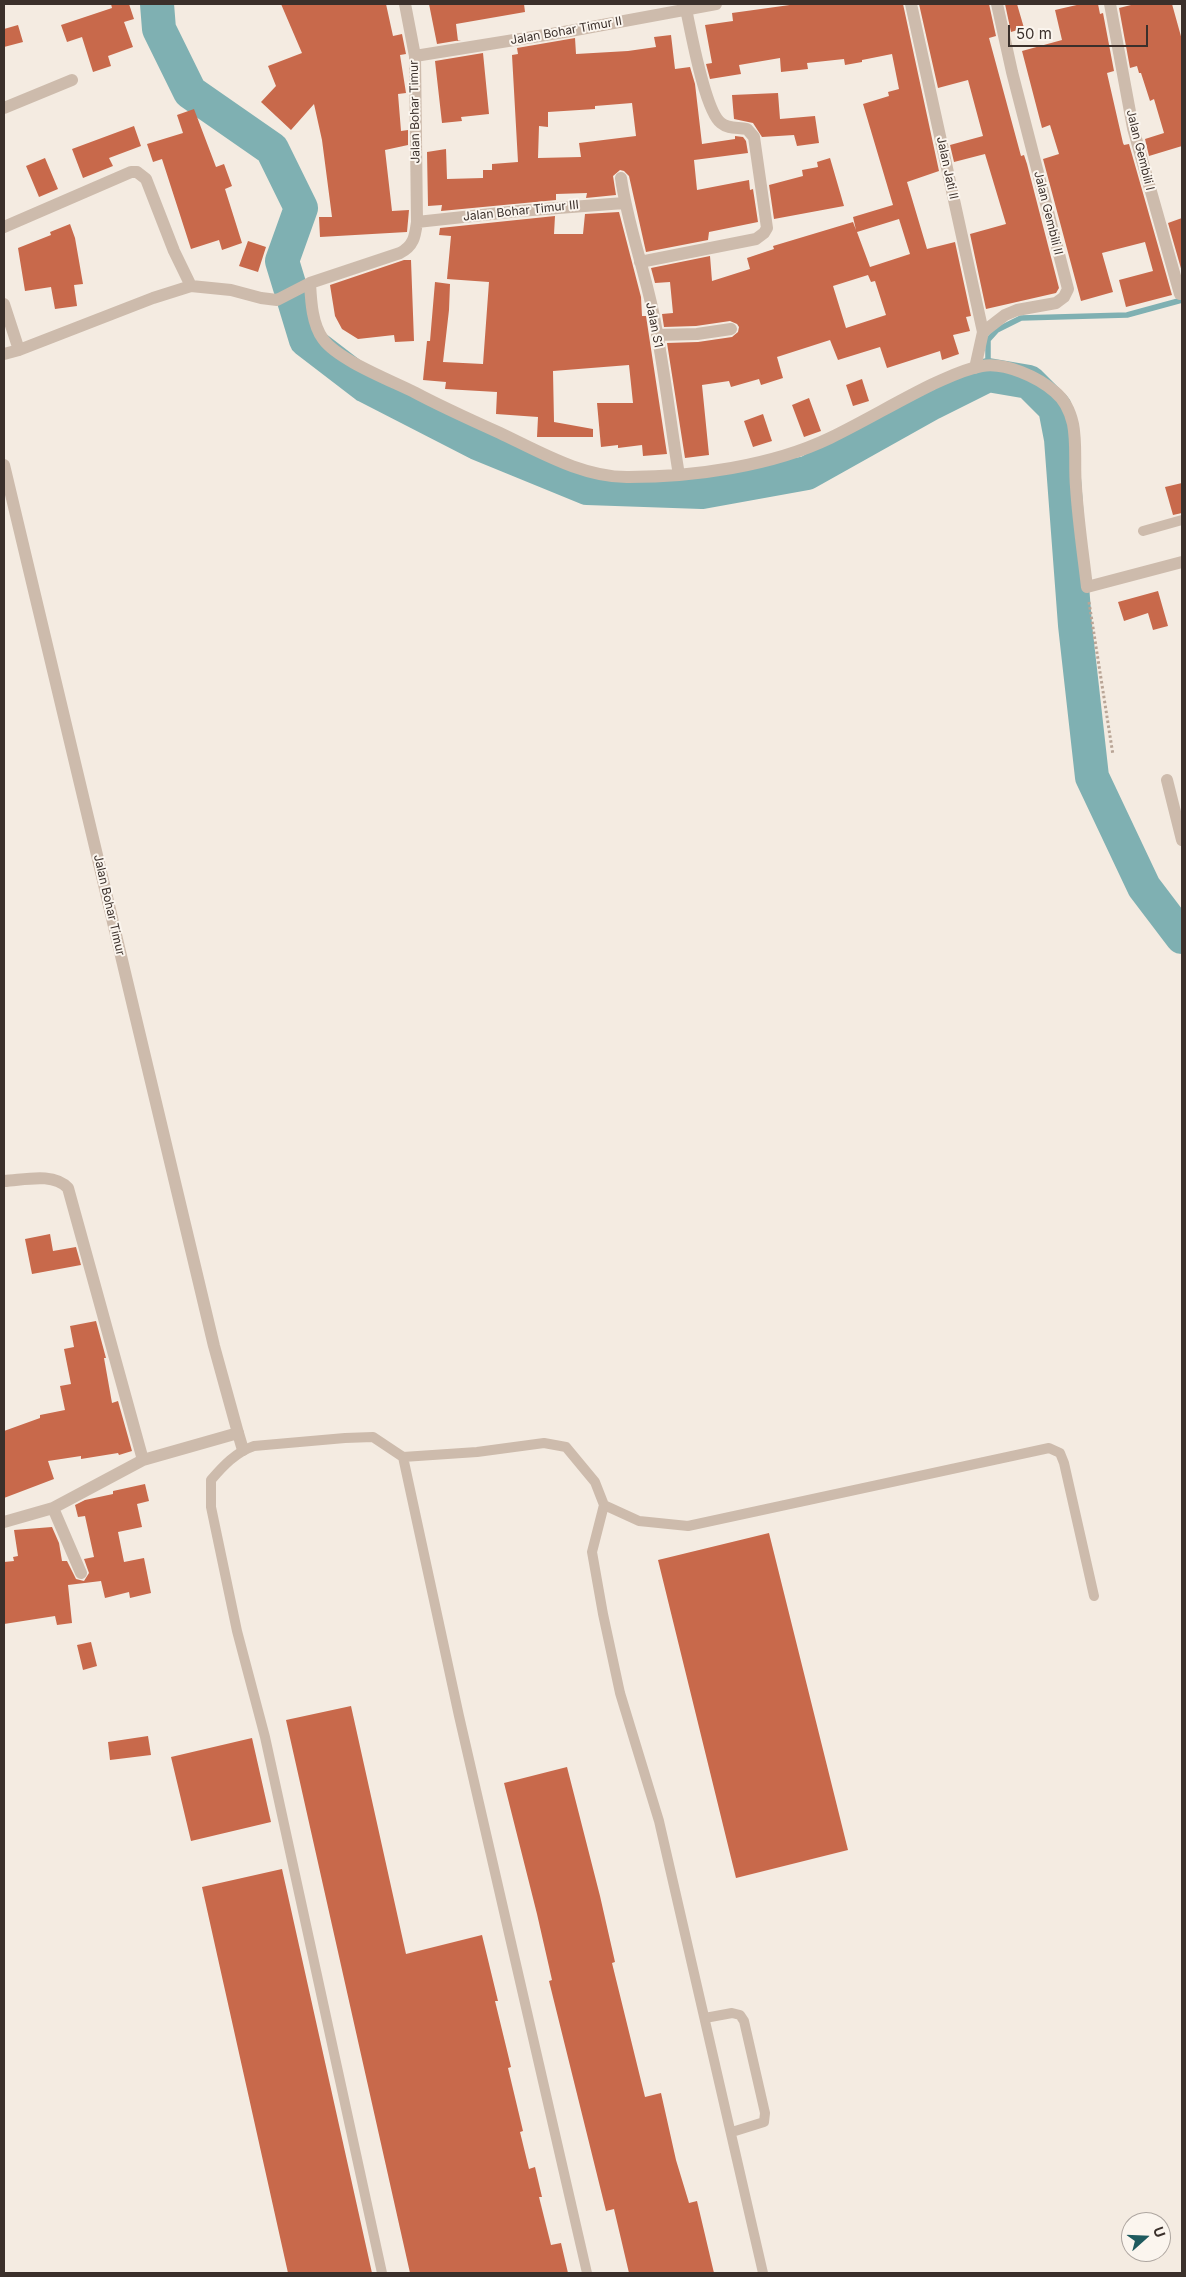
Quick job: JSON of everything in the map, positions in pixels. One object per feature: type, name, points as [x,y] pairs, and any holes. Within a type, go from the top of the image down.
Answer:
[{"type":"street","name":"Jalan Bohar Timur","points":[[191,286],[231,290],[277,300],[306,285],[404,251],[414,240],[417,222],[415,56],[405,4]]},
{"type":"street","name":"Jalan Bohar Timur II","points":[[415,56],[570,31],[716,4]]},
{"type":"street","name":"Jalan Jati II","points":[[911,4],[983,332]]},
{"type":"street","name":"Jalan Gembili II","points":[[983,332],[1006,314],[1017,310],[1056,303],[1064,297],[1068,289],[1012,72],[997,4]]},
{"type":"street","name":"Jalan Gembili I","points":[[1110,4],[1133,128],[1180,294]]},
{"type":"street","points":[[640,262],[756,239],[767,228],[754,137],[747,129],[728,127],[717,120],[708,101],[686,9]]},
{"type":"street","points":[[4,108],[72,80]]},
{"type":"street","points":[[4,227],[87,190],[131,172],[138,172],[146,180],[174,251],[191,286],[152,298],[19,350],[4,354]]},
{"type":"street","name":"Jalan S1","points":[[621,178],[624,203],[633,229],[657,335],[679,474]]},
{"type":"street","name":"Jalan Bohar Timur III","points":[[417,222],[558,207],[624,203]]},
{"type":"street","points":[[306,285],[318,328],[324,341],[340,355],[532,449],[584,470],[614,477],[679,474],[753,464],[828,439],[962,370],[984,366],[1035,379],[1054,391],[1069,409],[1075,438],[1075,484],[1087,587],[1182,562]]},
{"type":"street","points":[[4,304],[19,350]]},
{"type":"street","points":[[657,335],[697,334],[731,329]]},
{"type":"street","points":[[983,332],[984,366]]},
{"type":"street","name":"Jalan Bohar Timur","points":[[4,465],[214,1346],[243,1450]]},
{"type":"street","points":[[1166,780],[1182,840]]},
{"type":"street","points":[[4,1181],[50,1179],[60,1181],[68,1188],[143,1460]]},
{"type":"street","points":[[4,1522],[53,1508],[143,1460],[238,1433]]},
{"type":"street","points":[[53,1508],[81,1573]]},
{"type":"lane","points":[[1143,531],[1182,520]]},
{"type":"lane","points":[[382,2273],[265,1737],[237,1631],[211,1506],[211,1480],[243,1450],[254,1446],[373,1438],[403,1457],[477,1452],[544,1444],[566,1448],[595,1482],[604,1505],[592,1552],[603,1614],[620,1693],[659,1821],[763,2273]]},
{"type":"lane","points":[[604,1505],[639,1521],[688,1526],[1048,1448],[1060,1453],[1064,1462],[1094,1596]]},
{"type":"lane","points":[[403,1457],[459,1716],[587,2273]]},
{"type":"lane","points":[[705,2018],[732,2013],[740,2015],[746,2030],[765,2113],[764,2122],[732,2132]]},
{"type":"path","points":[[1087,587],[1113,755]]},
{"type":"building","points":[[111,4],[129,4],[134,19],[124,22],[133,47],[108,56],[111,66],[93,72],[82,37],[67,42],[61,25],[112,8]]},
{"type":"building","points":[[281,4],[386,4],[393,36],[402,34],[406,54],[400,55],[406,93],[398,94],[401,131],[408,130],[408,145],[385,150],[392,211],[409,210],[407,232],[320,237],[319,217],[332,217],[322,140],[314,104],[291,130],[261,102],[276,86],[268,66],[302,53]]},
{"type":"building","points":[[429,4],[524,4],[525,12],[456,24],[458,41],[437,44]]},
{"type":"building","points":[[797,4],[903,4],[939,171],[907,182],[927,249],[955,242],[971,316],[966,317],[970,331],[953,335],[959,354],[942,360],[940,351],[887,368],[880,347],[838,360],[830,340],[777,357],[783,378],[761,385],[759,379],[731,387],[729,381],[702,385],[709,455],[685,458],[667,343],[698,342],[732,337],[738,332],[739,327],[730,321],[696,326],[664,327],[662,314],[673,313],[670,282],[655,283],[651,268],[710,256],[712,281],[750,269],[747,258],[774,249],[773,246],[853,222],[856,230],[853,217],[893,205],[863,104],[889,96],[888,92],[899,89],[892,54],[845,65],[844,59],[807,63],[808,69],[781,72],[780,58],[739,65],[741,74],[710,79],[706,64],[712,63],[705,25],[733,21],[732,13]],"holes":[[[899,219],[910,254],[870,267],[857,232]],[[868,275],[871,282],[875,281],[886,315],[846,328],[833,286]]]},
{"type":"building","points":[[919,4],[989,4],[996,36],[989,38],[1021,156],[1024,155],[1027,164],[1059,288],[1056,293],[986,309],[970,234],[1006,224],[985,154],[954,162],[950,145],[983,136],[968,80],[938,88]]},
{"type":"building","points":[[1005,4],[1017,4],[1024,28],[1011,32]]},
{"type":"building","points":[[1081,4],[1098,4],[1100,14],[1103,13],[1114,71],[1107,73],[1123,143],[1124,145],[1129,144],[1172,295],[1126,307],[1119,280],[1153,271],[1145,242],[1102,253],[1113,292],[1081,301],[1043,159],[1059,154],[1050,125],[1042,128],[1022,51],[1062,40],[1055,10]]},
{"type":"building","points":[[1135,4],[1172,4],[1182,40],[1182,146],[1149,156],[1145,139],[1164,133],[1154,99],[1150,101],[1141,73],[1139,73],[1137,66],[1130,68],[1119,8]]},
{"type":"building","points":[[18,25],[23,42],[4,47],[4,29]]},
{"type":"building","points":[[671,35],[675,69],[690,67],[695,84],[702,144],[735,139],[735,136],[743,137],[746,141],[748,153],[694,160],[697,190],[749,180],[750,190],[753,189],[758,222],[709,232],[708,240],[646,252],[629,176],[620,170],[613,176],[616,195],[586,198],[587,193],[556,194],[556,200],[441,211],[442,205],[428,206],[427,152],[446,149],[447,179],[483,178],[483,170],[492,170],[492,164],[518,162],[512,55],[518,54],[517,48],[575,38],[576,54],[628,51],[656,47],[654,37]],"holes":[[[632,103],[636,136],[579,143],[581,157],[538,158],[539,126],[548,127],[548,112],[595,109],[595,106]]]},
{"type":"building","points":[[483,53],[489,114],[461,117],[462,121],[442,123],[435,61]]},
{"type":"building","points":[[778,93],[780,119],[815,116],[819,143],[797,146],[794,135],[762,137],[753,123],[734,119],[732,95]]},
{"type":"building","points":[[194,109],[216,167],[224,164],[232,186],[225,189],[242,243],[222,250],[219,240],[191,249],[162,159],[153,162],[147,144],[183,133],[177,115]]},
{"type":"building","points":[[134,126],[141,146],[109,158],[113,166],[83,178],[72,149]]},
{"type":"building","points":[[45,158],[58,189],[39,197],[26,166]]},
{"type":"building","points":[[830,158],[844,206],[774,219],[769,185],[803,176],[802,170],[818,167],[817,162]]},
{"type":"building","points":[[619,212],[641,297],[642,316],[646,316],[667,454],[643,456],[642,445],[618,448],[618,445],[601,447],[597,403],[633,403],[629,365],[553,371],[554,422],[593,429],[593,437],[537,437],[538,417],[496,414],[497,392],[445,389],[446,382],[423,380],[427,341],[430,341],[435,282],[450,284],[443,362],[483,364],[489,282],[447,279],[451,236],[439,235],[440,228],[555,216],[554,234],[583,234],[585,214]]},
{"type":"building","points":[[1182,218],[1182,272],[1168,223]]},
{"type":"building","points":[[70,224],[75,238],[83,284],[74,285],[77,306],[55,309],[51,287],[25,291],[18,248],[51,235],[50,232]]},
{"type":"building","points":[[248,241],[266,247],[258,272],[239,266]]},
{"type":"building","points":[[404,260],[411,260],[414,341],[395,342],[394,335],[358,339],[342,329],[335,316],[330,285]]},
{"type":"building","points":[[862,379],[869,401],[853,406],[846,385]]},
{"type":"building","points":[[809,398],[821,431],[804,437],[792,405]]},
{"type":"building","points":[[763,414],[772,441],[753,447],[744,421]]},
{"type":"building","points":[[1182,483],[1182,513],[1173,515],[1165,487]]},
{"type":"building","points":[[1158,591],[1168,626],[1153,630],[1148,613],[1124,621],[1118,602]]},
{"type":"building","points":[[50,1234],[53,1251],[76,1247],[81,1265],[32,1274],[25,1239]]},
{"type":"building","points":[[96,1321],[106,1358],[104,1358],[112,1403],[118,1401],[132,1451],[119,1455],[118,1453],[81,1459],[81,1456],[48,1461],[54,1479],[4,1498],[4,1431],[40,1418],[40,1415],[65,1410],[60,1386],[71,1384],[64,1349],[74,1347],[70,1326]]},
{"type":"building","points":[[145,1484],[149,1501],[137,1504],[142,1527],[118,1532],[124,1562],[144,1558],[151,1593],[130,1598],[129,1592],[105,1598],[101,1581],[68,1585],[72,1623],[57,1625],[55,1616],[4,1624],[4,1562],[14,1561],[13,1557],[18,1556],[14,1530],[52,1527],[59,1543],[62,1561],[67,1561],[76,1579],[84,1581],[89,1573],[84,1559],[94,1557],[85,1516],[78,1517],[75,1505],[85,1500],[113,1494],[113,1491]]},
{"type":"building","points":[[769,1533],[848,1850],[736,1878],[658,1560]]},
{"type":"building","points":[[91,1642],[97,1666],[83,1670],[77,1645]]},
{"type":"building","points":[[351,1706],[406,1954],[482,1935],[498,2001],[495,2001],[511,2067],[508,2068],[523,2131],[520,2132],[529,2169],[535,2167],[542,2197],[539,2197],[551,2245],[561,2243],[568,2273],[410,2273],[286,1720]]},
{"type":"building","points":[[148,1736],[151,1755],[110,1760],[108,1742]]},
{"type":"building","points":[[252,1738],[271,1822],[191,1841],[171,1757]]},
{"type":"building","points":[[567,1767],[600,1896],[615,1962],[612,1963],[645,2097],[661,2093],[676,2160],[689,2203],[697,2201],[714,2273],[629,2273],[614,2209],[606,2211],[549,1981],[552,1980],[537,1914],[504,1783]]},
{"type":"building","points":[[282,1869],[372,2273],[288,2273],[202,1887]]},
{"type":"waterway","points":[[157,4],[159,29],[190,92],[272,149],[301,208],[282,261],[306,340],[366,386],[477,443],[587,488],[702,492],[807,473],[932,403],[988,375],[1029,382],[1055,408],[1061,439],[1075,625],[1092,777],[1144,887],[1182,937]]},
{"type":"waterway","points":[[988,375],[988,340],[997,330],[1021,318],[1127,315],[1182,300]]}]
